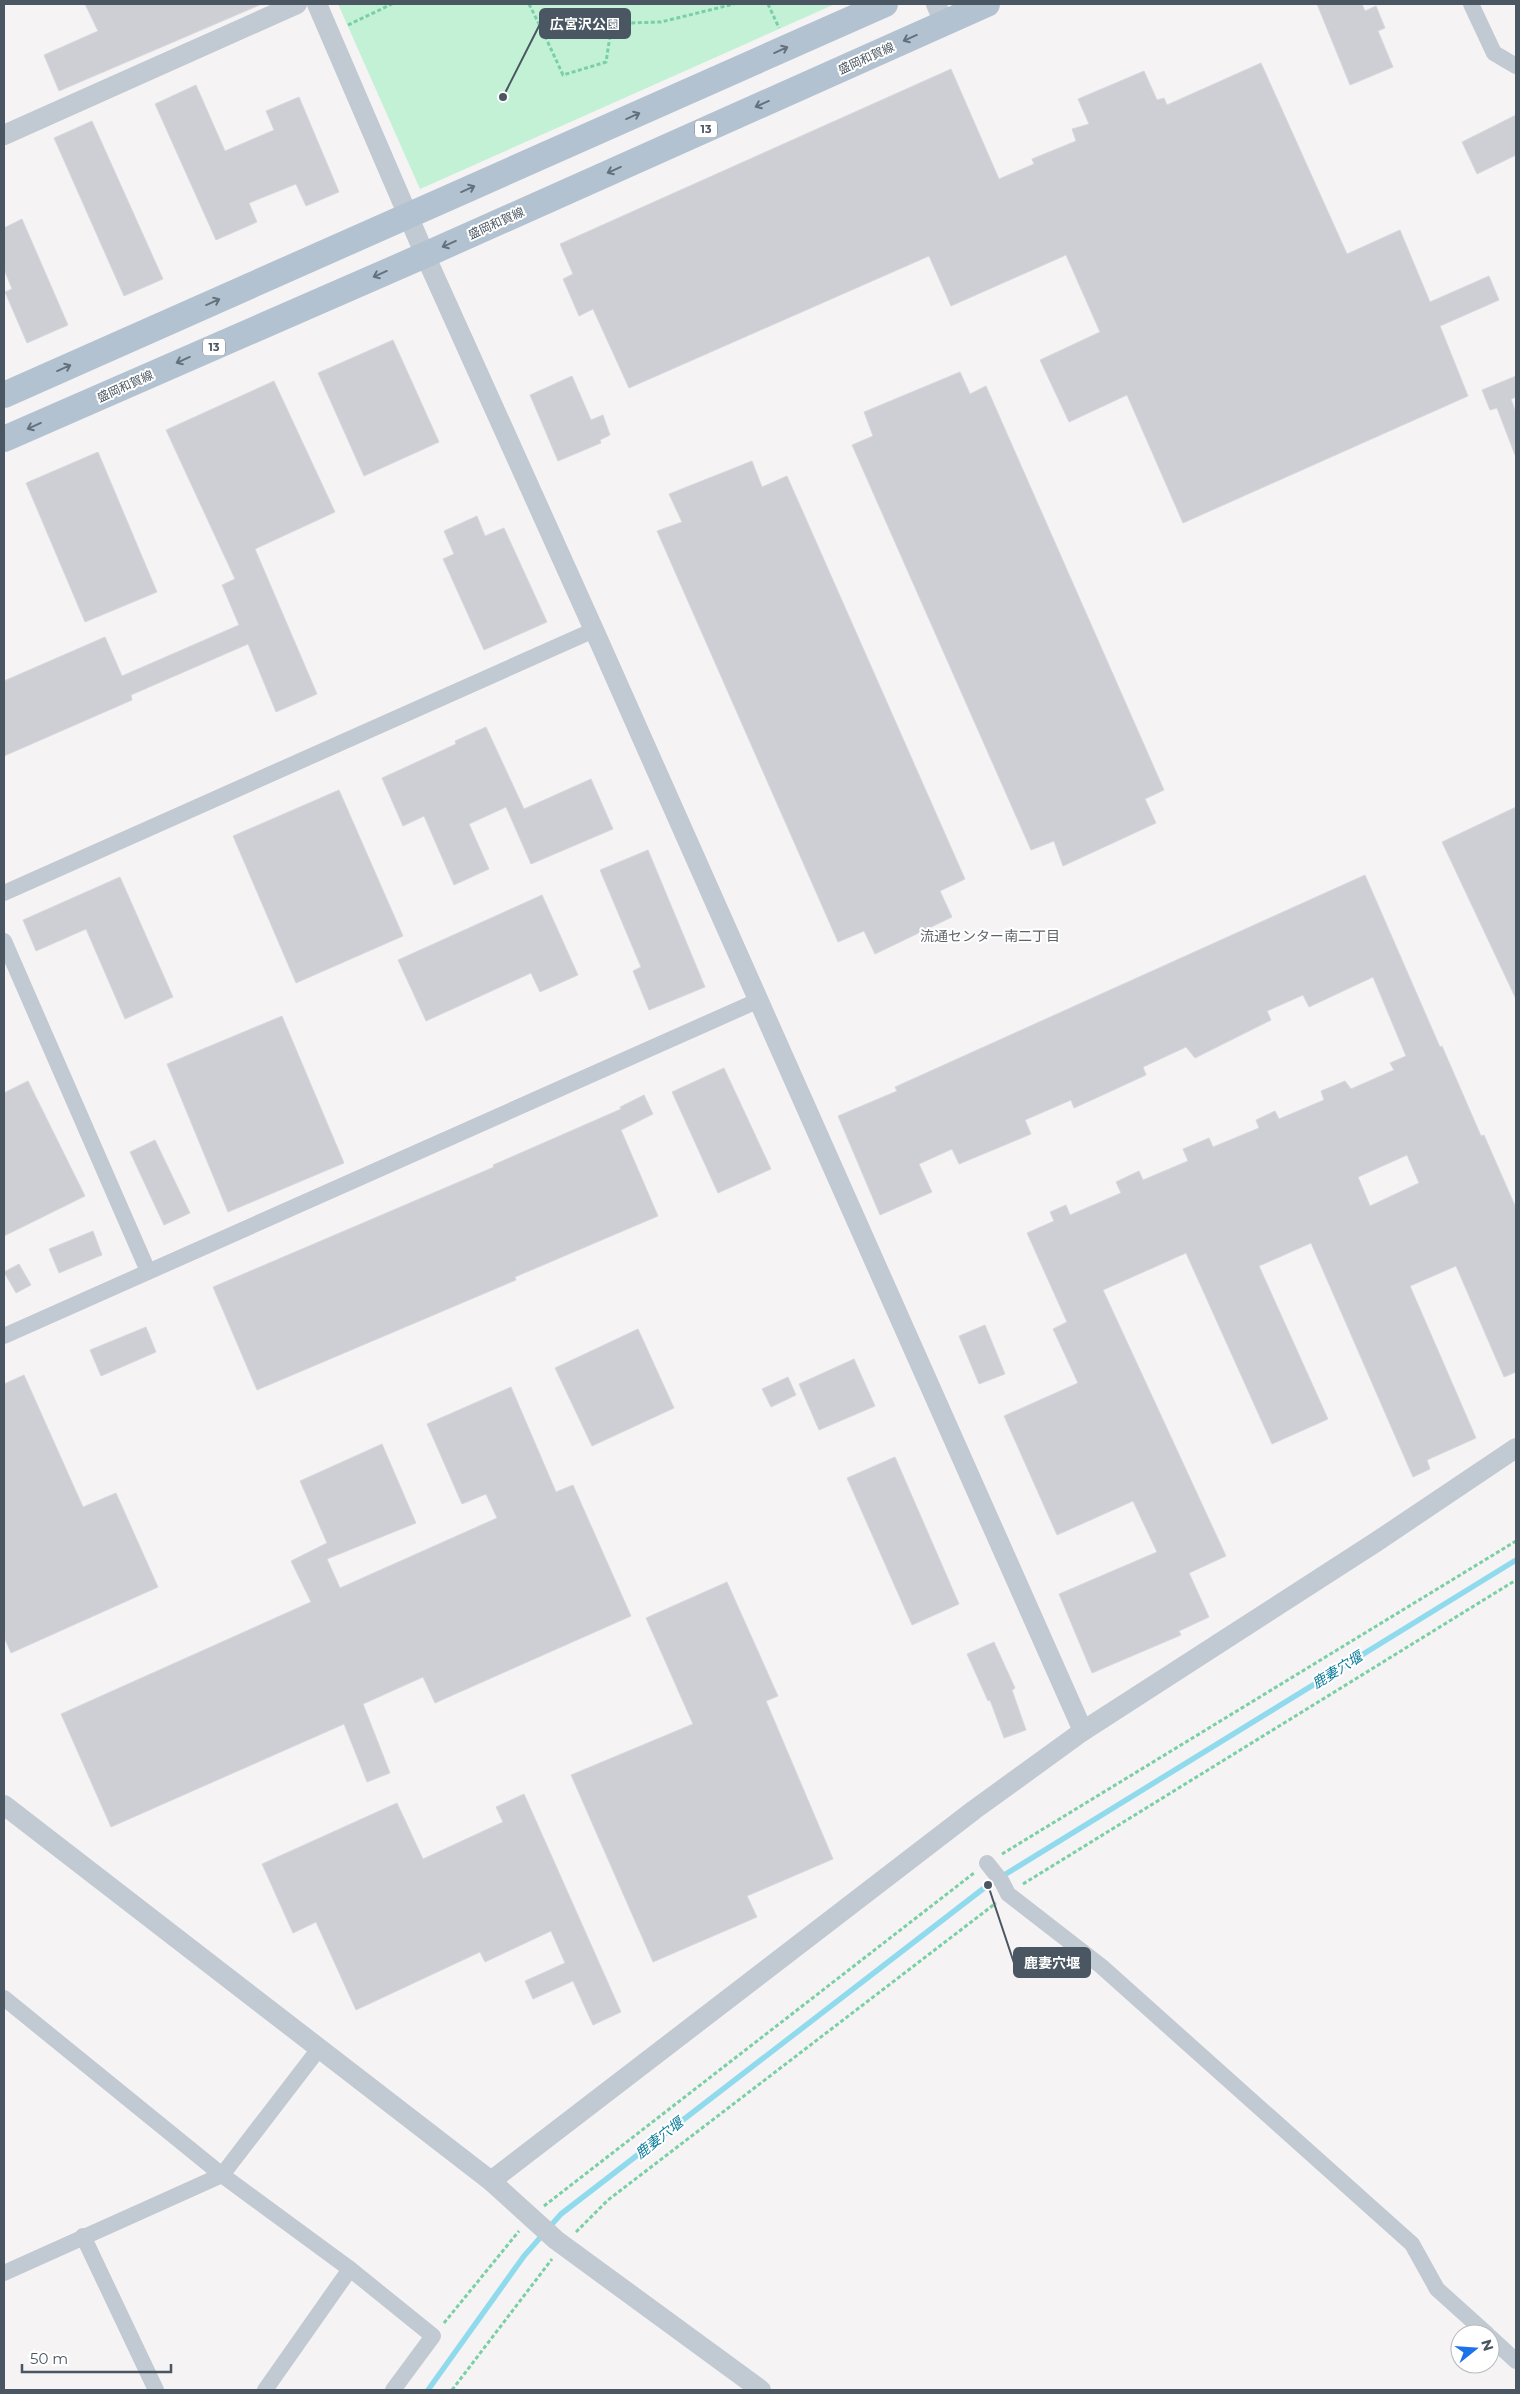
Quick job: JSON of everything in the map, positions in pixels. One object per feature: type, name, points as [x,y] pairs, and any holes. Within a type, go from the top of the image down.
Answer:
[{"type":"main road","points":[[4,395],[885,4]]},
{"type":"main road","name":"盛岡和賀線","points":[[4,439],[424,255],[940,13],[987,4]]},
{"type":"street","points":[[4,135],[297,4]]},
{"type":"street","points":[[317,4],[424,255],[594,630],[757,1001],[1083,1731]]},
{"type":"street","points":[[1471,4],[1494,53],[1516,66]]},
{"type":"street","points":[[4,893],[594,630]]},
{"type":"street","points":[[4,941],[148,1271]]},
{"type":"street","points":[[4,1336],[757,1001]]},
{"type":"street","points":[[491,2181],[974,1810],[1083,1731],[1376,1542],[1516,1448]]},
{"type":"street","points":[[4,1805],[318,2050],[491,2181],[560,2242],[761,2390]]},
{"type":"street","points":[[994,1872],[1008,1894],[1101,1966],[1412,2244],[1437,2289],[1476,2324]]},
{"type":"street","points":[[4,1998],[222,2175],[350,2268],[433,2336],[392,2390]]},
{"type":"street","points":[[4,2273],[222,2175],[318,2050]]},
{"type":"street","points":[[83,2236],[156,2390]]},
{"type":"street","points":[[265,2390],[350,2268]]},
{"type":"street","points":[[1500,2346],[1516,2361]]},
{"type":"path","points":[[329,33],[392,4]]},
{"type":"path","points":[[529,4],[563,75],[606,62],[612,23]]},
{"type":"path","points":[[545,36],[596,24],[661,22],[734,4]]},
{"type":"path","points":[[433,2336],[535,2220],[994,1872],[1516,1541]]},
{"type":"path","points":[[452,2390],[560,2242]]},
{"type":"green space","points":[[338,4],[835,4],[420,189]]},
{"type":"building","points":[[85,4],[262,4],[59,91],[44,55],[98,31]]},
{"type":"building","points":[[1317,4],[1362,4],[1365,11],[1376,6],[1385,28],[1378,31],[1393,67],[1350,85]]},
{"type":"building","points":[[1261,63],[1347,254],[1400,230],[1430,302],[1489,276],[1499,300],[1440,326],[1468,396],[1183,523],[1127,395],[1069,422],[1040,360],[1100,332],[1066,255],[951,306],[929,256],[629,388],[593,309],[579,316],[563,279],[573,274],[560,244],[951,69],[999,179],[1034,164],[1032,159],[1076,141],[1072,129],[1089,124],[1078,99],[1144,71],[1157,100],[1164,98],[1167,105]]},
{"type":"building","points":[[196,85],[225,151],[274,130],[266,111],[299,97],[339,192],[306,206],[296,184],[249,203],[257,222],[216,240],[155,104]]},
{"type":"building","points":[[1516,115],[1516,155],[1477,174],[1462,142]]},
{"type":"building","points":[[92,121],[163,279],[124,296],[54,138]]},
{"type":"building","points":[[22,219],[68,325],[27,343],[5,292],[12,289],[4,269],[4,228]]},
{"type":"building","points":[[393,340],[439,442],[364,476],[318,373]]},
{"type":"building","points":[[960,372],[970,394],[986,386],[1164,790],[1145,799],[1156,823],[1063,866],[1054,841],[1031,850],[852,445],[873,436],[864,412]]},
{"type":"building","points":[[572,376],[591,420],[603,415],[610,435],[600,440],[601,443],[558,461],[530,395]]},
{"type":"building","points":[[1516,376],[1516,397],[1511,399],[1516,413],[1515,455],[1497,408],[1490,410],[1482,390]]},
{"type":"building","points":[[274,381],[335,512],[255,549],[317,694],[276,712],[248,644],[131,695],[132,700],[4,756],[4,681],[105,637],[122,676],[239,625],[222,585],[235,579],[166,430]]},
{"type":"building","points":[[98,452],[157,592],[85,622],[26,483]]},
{"type":"building","points":[[752,461],[762,487],[787,476],[965,879],[940,891],[952,917],[875,954],[864,931],[838,942],[657,531],[682,522],[669,494]]},
{"type":"building","points":[[477,516],[485,536],[504,528],[547,622],[484,650],[443,559],[454,554],[444,531]]},
{"type":"building","points":[[486,727],[524,809],[591,779],[613,829],[531,864],[506,807],[469,824],[489,869],[454,885],[424,816],[403,826],[382,778],[456,744],[455,741]]},
{"type":"building","points":[[339,790],[403,936],[296,983],[233,836]]},
{"type":"building","points":[[1516,807],[1516,999],[1442,842]]},
{"type":"building","points":[[648,850],[705,987],[649,1010],[633,971],[641,967],[600,870]]},
{"type":"building","points":[[1365,875],[1440,1047],[1442,1046],[1481,1136],[1484,1135],[1516,1208],[1516,1372],[1504,1377],[1456,1266],[1410,1286],[1476,1438],[1427,1460],[1430,1469],[1413,1477],[1311,1243],[1259,1266],[1328,1419],[1272,1444],[1186,1253],[1103,1290],[1226,1556],[1189,1573],[1209,1617],[1179,1631],[1181,1635],[1092,1673],[1059,1594],[1157,1552],[1133,1501],[1057,1535],[1004,1416],[1078,1383],[1053,1329],[1067,1322],[1027,1233],[1054,1221],[1050,1212],[1066,1205],[1070,1215],[1121,1193],[1116,1182],[1139,1171],[1143,1180],[1188,1161],[1183,1149],[1209,1138],[1213,1147],[1259,1128],[1256,1120],[1275,1111],[1279,1119],[1324,1100],[1321,1091],[1345,1081],[1351,1089],[1394,1070],[1390,1063],[1406,1056],[1373,977],[1309,1007],[1303,995],[1267,1011],[1271,1020],[1195,1058],[1186,1047],[1143,1067],[1146,1075],[1074,1108],[1071,1100],[1025,1120],[1031,1134],[959,1164],[952,1149],[919,1164],[932,1192],[880,1215],[838,1116],[897,1091],[895,1087]],"holes":[[[1407,1155],[1419,1183],[1370,1206],[1358,1177]]]},
{"type":"building","points":[[120,877],[173,997],[125,1019],[86,929],[36,951],[23,920]]},
{"type":"building","points":[[542,895],[578,975],[540,992],[531,973],[426,1021],[398,960]]},
{"type":"building","points":[[282,1016],[344,1163],[228,1212],[167,1064]]},
{"type":"building","points":[[724,1068],[771,1169],[718,1193],[672,1092]]},
{"type":"building","points":[[28,1081],[85,1196],[4,1236],[4,1093]]},
{"type":"building","points":[[644,1095],[653,1114],[621,1130],[658,1216],[515,1277],[516,1280],[257,1390],[213,1287],[494,1167],[493,1165],[621,1109],[620,1107]]},
{"type":"building","points":[[155,1140],[190,1213],[164,1225],[130,1152]]},
{"type":"building","points":[[93,1231],[102,1255],[59,1273],[49,1249]]},
{"type":"building","points":[[19,1264],[31,1285],[16,1293],[4,1272]]},
{"type":"building","points":[[985,1325],[1005,1374],[979,1384],[959,1336]]},
{"type":"building","points":[[146,1327],[156,1352],[101,1376],[90,1350]]},
{"type":"building","points":[[638,1329],[674,1408],[592,1446],[555,1368]]},
{"type":"building","points":[[854,1359],[875,1406],[819,1430],[799,1384]]},
{"type":"building","points":[[24,1375],[83,1507],[116,1493],[158,1587],[11,1653],[4,1637],[4,1384]]},
{"type":"building","points":[[788,1377],[796,1395],[771,1407],[762,1389]]},
{"type":"building","points":[[511,1387],[556,1492],[573,1485],[631,1616],[435,1703],[423,1677],[363,1704],[390,1773],[367,1782],[344,1724],[111,1827],[61,1714],[311,1602],[291,1561],[327,1543],[300,1481],[382,1444],[416,1523],[327,1559],[340,1588],[497,1518],[486,1494],[462,1504],[427,1424]]},
{"type":"building","points":[[895,1457],[959,1604],[912,1625],[847,1478]]},
{"type":"building","points":[[727,1582],[778,1696],[766,1701],[833,1859],[747,1896],[757,1917],[653,1962],[571,1775],[693,1724],[646,1618]]},
{"type":"building","points":[[994,1642],[1015,1688],[1012,1690],[1026,1730],[1004,1738],[990,1700],[988,1701],[967,1654]]},
{"type":"building","points":[[524,1794],[621,2012],[593,2025],[573,1981],[533,1999],[525,1981],[565,1963],[551,1931],[485,1962],[480,1952],[356,2010],[316,1922],[293,1933],[262,1864],[397,1803],[423,1859],[503,1822],[496,1807]]},
{"type":"waterway","name":"鹿妻穴堰","points":[[428,2390],[524,2256],[561,2214],[988,1885],[1516,1560]]},
{"type":"place","name":"広宮沢公園","points":[[503,97]]},
{"type":"place","name":"鹿妻穴堰","points":[[988,1885]]},
{"type":"district","name":"流通センター南二丁目","points":[[990,936]]}]
